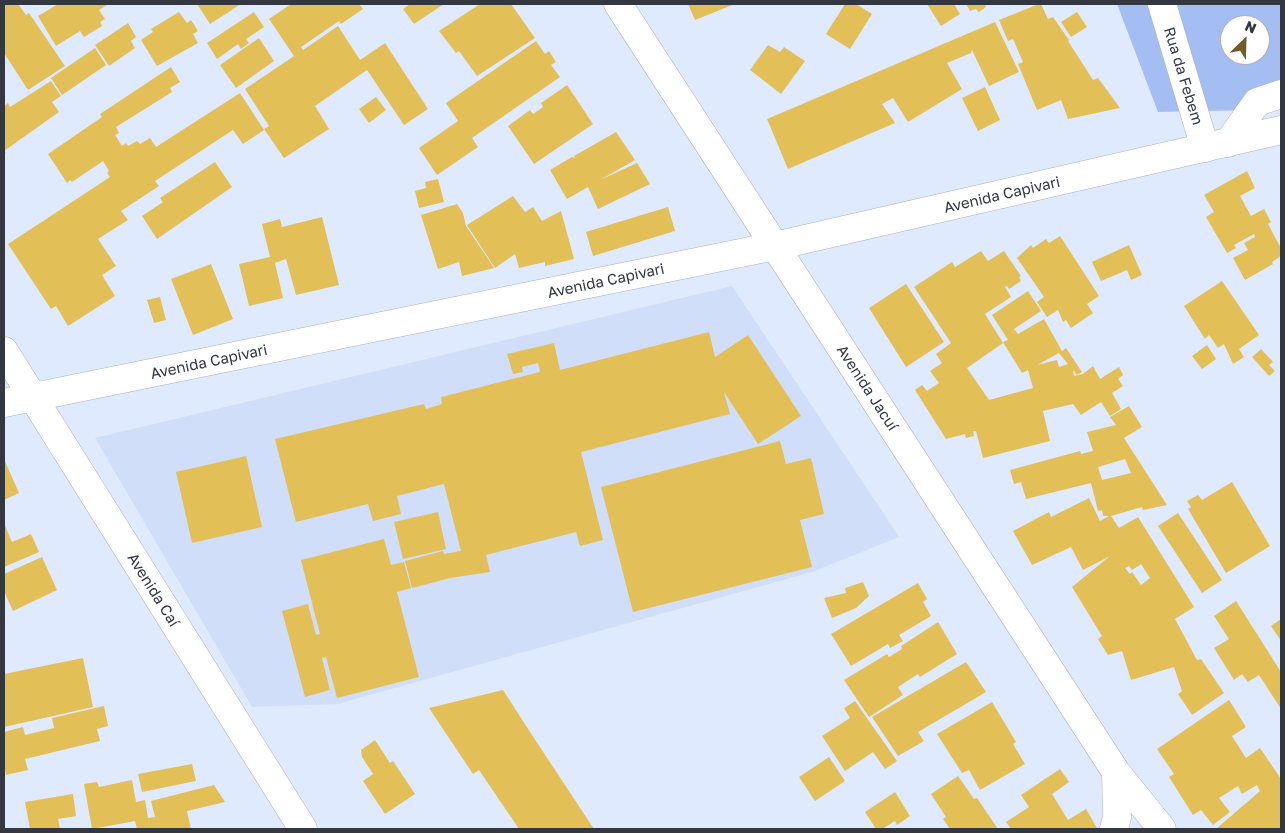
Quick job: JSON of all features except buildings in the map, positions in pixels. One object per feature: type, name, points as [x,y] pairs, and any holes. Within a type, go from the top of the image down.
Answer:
[{"type":"street","name":"Avenida Jacuí","points":[[618,4],[1116,772],[1162,829]]},
{"type":"street","name":"Rua da Febem","points":[[1162,4],[1216,145]]},
{"type":"street","points":[[1216,145],[1240,123],[1257,102],[1281,94]]},
{"type":"street","name":"Avenida Capivari","points":[[4,402],[33,398],[775,246],[1281,130]]},
{"type":"street","name":"Avenida Caí","points":[[4,351],[303,829]]},
{"type":"street","points":[[1114,829],[1117,817],[1116,772]]},
{"type":"shaded area","points":[[1117,4],[1281,4],[1281,103],[1255,110],[1158,112]]},
{"type":"shaded area","points":[[732,286],[899,537],[812,572],[337,704],[252,707],[95,438]]}]
